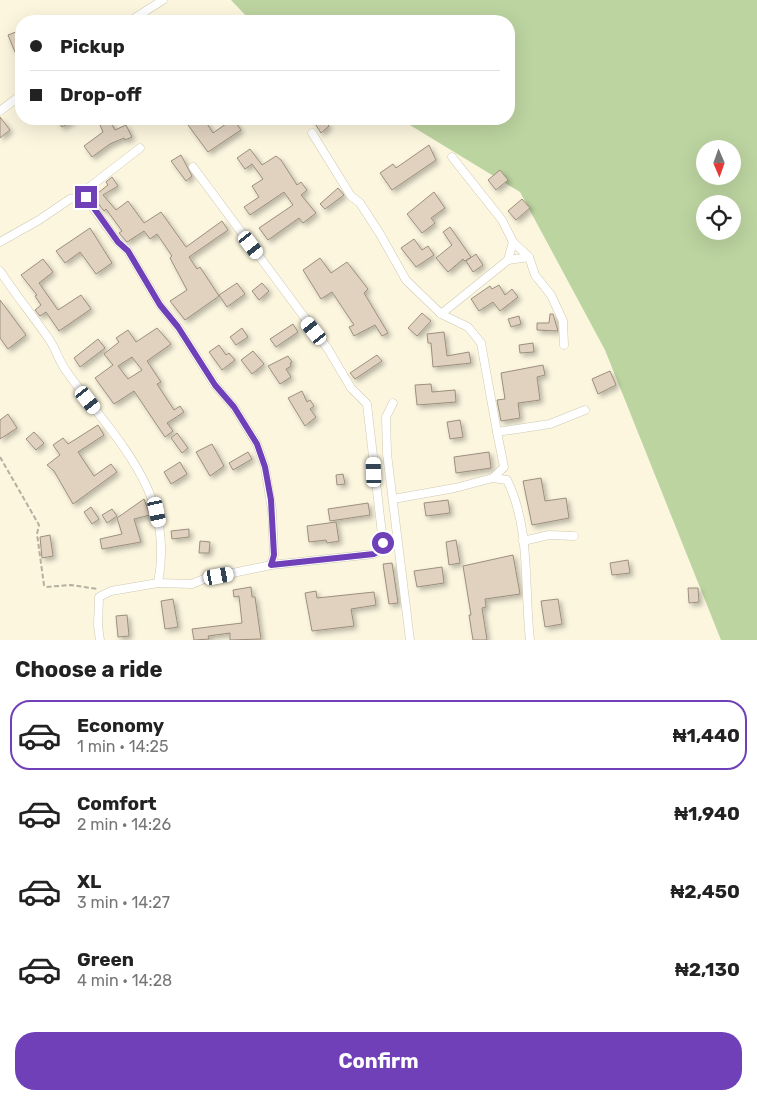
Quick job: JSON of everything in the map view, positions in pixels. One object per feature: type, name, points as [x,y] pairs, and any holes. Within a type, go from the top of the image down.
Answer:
[{"type":"street","points":[[139,15],[163,0]]},
{"type":"street","points":[[0,111],[15,100]]},
{"type":"street","points":[[312,133],[351,196],[360,203],[380,234],[406,280],[441,314],[468,327],[481,343],[506,480],[516,505],[523,540],[530,640]]},
{"type":"street","points":[[0,242],[78,196],[140,148]]},
{"type":"street","points":[[452,156],[502,220],[513,242],[529,257],[534,275],[551,294],[563,321],[564,345]]},
{"type":"street","points":[[100,640],[98,604],[99,597],[104,594],[158,583],[192,584],[204,579],[271,565],[374,554],[381,550],[383,543],[367,404],[351,388],[328,349],[193,167]]},
{"type":"street","points":[[78,196],[86,197],[118,242],[128,251],[160,305],[178,327],[215,385],[234,407],[257,444],[265,467],[271,503],[274,555],[271,565]]},
{"type":"street","points":[[508,260],[513,242]]},
{"type":"street","points":[[441,314],[508,260],[529,257]]},
{"type":"street","points":[[0,271],[50,340],[67,373],[142,474],[157,512],[161,530],[161,567],[158,583]]},
{"type":"street","points":[[394,403],[386,417],[392,498],[410,640]]},
{"type":"street","points":[[497,432],[505,429],[550,424],[585,410]]},
{"type":"street","points":[[492,478],[504,468]]},
{"type":"street","points":[[392,498],[455,488],[492,478],[506,480]]},
{"type":"street","points":[[523,540],[549,536],[574,536]]},
{"type":"path","points":[[0,457],[39,525],[38,540],[44,585],[46,587],[71,585],[96,587],[104,594]]},
{"type":"green space","points":[[231,0],[757,0],[757,640],[721,640],[605,350],[520,192],[410,125],[515,125],[515,15],[245,15]]},
{"type":"building","points":[[15,32],[15,52],[8,35]]},
{"type":"building","points":[[0,117],[10,130],[0,138]]},
{"type":"building","points":[[100,125],[112,125],[115,130],[126,125],[132,137],[110,144],[92,157],[84,146],[103,132]]},
{"type":"building","points":[[188,125],[208,125],[213,133],[224,125],[237,125],[241,130],[208,152]]},
{"type":"building","points":[[316,125],[328,125],[329,126],[321,133]]},
{"type":"building","points":[[429,145],[436,160],[392,190],[380,173],[393,164],[396,168]]},
{"type":"building","points":[[250,149],[262,165],[276,156],[281,160],[297,185],[301,182],[307,190],[301,195],[316,213],[303,223],[299,218],[268,240],[259,228],[293,205],[284,192],[250,215],[244,207],[259,197],[252,186],[263,179],[252,164],[245,169],[237,158]]},
{"type":"building","points":[[181,155],[192,176],[186,181],[171,161]]},
{"type":"building","points":[[500,170],[508,180],[496,190],[488,180]]},
{"type":"building","points":[[112,177],[118,186],[103,195],[116,210],[128,201],[144,223],[161,212],[186,247],[222,221],[228,230],[189,257],[197,269],[200,267],[219,296],[185,320],[170,301],[187,290],[170,258],[172,256],[157,234],[150,239],[144,231],[127,242],[119,233],[122,231],[106,209],[104,211],[93,197],[108,185],[106,182]]},
{"type":"building","points":[[338,188],[344,195],[325,209],[320,204]]},
{"type":"building","points":[[434,192],[445,208],[431,218],[435,223],[422,233],[407,214]]},
{"type":"building","points":[[522,199],[530,208],[516,220],[508,211]]},
{"type":"building","points":[[450,227],[471,257],[465,261],[463,259],[448,272],[436,258],[452,245],[443,232]]},
{"type":"building","points":[[90,228],[112,263],[96,274],[80,252],[65,263],[56,251]]},
{"type":"building","points":[[414,239],[422,250],[428,246],[434,255],[416,267],[401,248]]},
{"type":"building","points":[[476,254],[483,265],[473,272],[466,261]]},
{"type":"building","points":[[320,258],[331,273],[347,262],[368,289],[364,293],[388,333],[382,336],[375,325],[354,336],[349,327],[354,325],[332,292],[321,299],[303,270]]},
{"type":"building","points":[[43,259],[53,272],[39,283],[58,310],[81,295],[91,309],[59,331],[46,312],[40,316],[35,310],[41,305],[35,296],[37,295],[21,275]]},
{"type":"building","points":[[237,283],[245,294],[227,307],[219,295]]},
{"type":"building","points":[[262,283],[269,291],[259,300],[252,291]]},
{"type":"building","points":[[499,285],[505,295],[512,289],[518,297],[500,311],[493,302],[479,311],[471,299],[490,286],[492,289]]},
{"type":"building","points":[[0,300],[26,335],[8,349],[0,338]]},
{"type":"building","points":[[422,313],[431,321],[417,336],[408,328]]},
{"type":"building","points":[[550,314],[553,314],[558,331],[537,330],[537,323],[549,323]]},
{"type":"building","points":[[519,316],[521,324],[511,327],[508,319]]},
{"type":"building","points":[[293,324],[298,332],[276,347],[270,339]]},
{"type":"building","points":[[157,328],[171,344],[147,361],[161,382],[157,384],[174,410],[180,406],[184,412],[167,423],[173,431],[165,437],[134,391],[114,404],[95,378],[113,365],[104,354],[119,342],[116,338],[128,330],[136,342]],"holes":[[[132,357],[142,370],[128,379],[118,366]]]},
{"type":"building","points":[[242,328],[248,337],[236,345],[230,337]]},
{"type":"building","points":[[444,332],[447,356],[469,352],[471,363],[433,367],[431,343],[428,343],[427,334]]},
{"type":"building","points":[[98,339],[105,348],[80,367],[74,358]]},
{"type":"building","points":[[533,343],[534,352],[520,353],[519,345]]},
{"type":"building","points":[[219,345],[226,355],[229,353],[235,360],[222,370],[209,352]]},
{"type":"building","points":[[253,351],[264,364],[252,374],[241,360]]},
{"type":"building","points":[[377,355],[382,361],[355,379],[350,373]]},
{"type":"building","points":[[288,356],[292,362],[290,363],[291,366],[286,369],[291,377],[280,384],[268,366]]},
{"type":"building","points":[[543,365],[545,375],[537,377],[540,400],[518,403],[520,418],[501,421],[497,400],[505,399],[501,373]]},
{"type":"building","points":[[610,371],[616,385],[598,394],[592,379]]},
{"type":"building","points":[[431,384],[432,392],[455,390],[456,402],[417,405],[415,385]]},
{"type":"building","points":[[302,391],[307,402],[310,400],[314,406],[310,409],[316,417],[305,426],[288,398]]},
{"type":"building","points":[[8,414],[17,428],[0,439],[0,420]]},
{"type":"building","points":[[460,420],[463,437],[450,439],[447,422]]},
{"type":"building","points":[[98,425],[104,435],[78,452],[94,476],[111,464],[117,472],[73,504],[54,471],[47,465],[60,455],[53,445],[63,438],[68,444]]},
{"type":"building","points":[[34,432],[44,443],[36,450],[26,439]]},
{"type":"building","points":[[177,433],[188,448],[182,453],[171,438]]},
{"type":"building","points":[[212,444],[224,466],[210,476],[196,452]]},
{"type":"building","points":[[248,452],[252,459],[233,470],[229,463]]},
{"type":"building","points":[[489,452],[491,468],[456,473],[454,457]]},
{"type":"building","points":[[180,462],[187,474],[171,484],[164,472]]},
{"type":"building","points":[[343,474],[345,484],[337,485],[336,475]]},
{"type":"building","points":[[541,478],[545,501],[566,498],[569,518],[532,525],[523,481]]},
{"type":"building","points":[[144,499],[150,515],[134,519],[141,542],[102,549],[100,539],[122,534],[117,518]]},
{"type":"building","points":[[448,500],[450,513],[426,516],[424,503]]},
{"type":"building","points":[[368,503],[370,515],[330,521],[328,509]]},
{"type":"building","points":[[91,507],[99,519],[92,524],[84,512]]},
{"type":"building","points":[[112,509],[117,516],[107,523],[102,515]]},
{"type":"building","points":[[336,522],[339,541],[327,543],[326,540],[309,542],[307,526]]},
{"type":"building","points":[[189,529],[189,537],[172,539],[171,531]]},
{"type":"building","points":[[50,535],[53,556],[42,558],[40,537]]},
{"type":"building","points":[[456,540],[460,563],[449,565],[446,542]]},
{"type":"building","points":[[200,541],[210,542],[209,553],[199,553]]},
{"type":"building","points":[[513,555],[520,594],[485,599],[486,607],[482,608],[487,640],[473,640],[463,566]]},
{"type":"building","points":[[628,560],[630,573],[612,575],[610,563]]},
{"type":"building","points":[[392,563],[398,603],[389,604],[383,564]]},
{"type":"building","points":[[442,567],[444,583],[417,587],[414,571]]},
{"type":"building","points":[[251,587],[252,597],[255,597],[261,639],[230,640],[230,633],[208,636],[209,639],[194,640],[192,629],[242,623],[239,596],[234,597],[233,590]]},
{"type":"building","points":[[688,588],[698,588],[699,602],[689,603]]},
{"type":"building","points":[[316,591],[317,598],[374,592],[376,605],[351,609],[354,626],[312,631],[305,593]]},
{"type":"building","points":[[173,599],[178,627],[165,629],[161,601]]},
{"type":"building","points":[[558,599],[562,624],[545,627],[541,601]]},
{"type":"building","points":[[127,615],[129,636],[118,637],[116,616]]},
{"type":"route","points":[[86,197],[118,242],[124,245],[160,305],[178,327],[215,385],[234,407],[242,424],[257,444],[270,490],[274,555],[271,565],[308,563],[374,554],[381,550],[383,543]]}]
